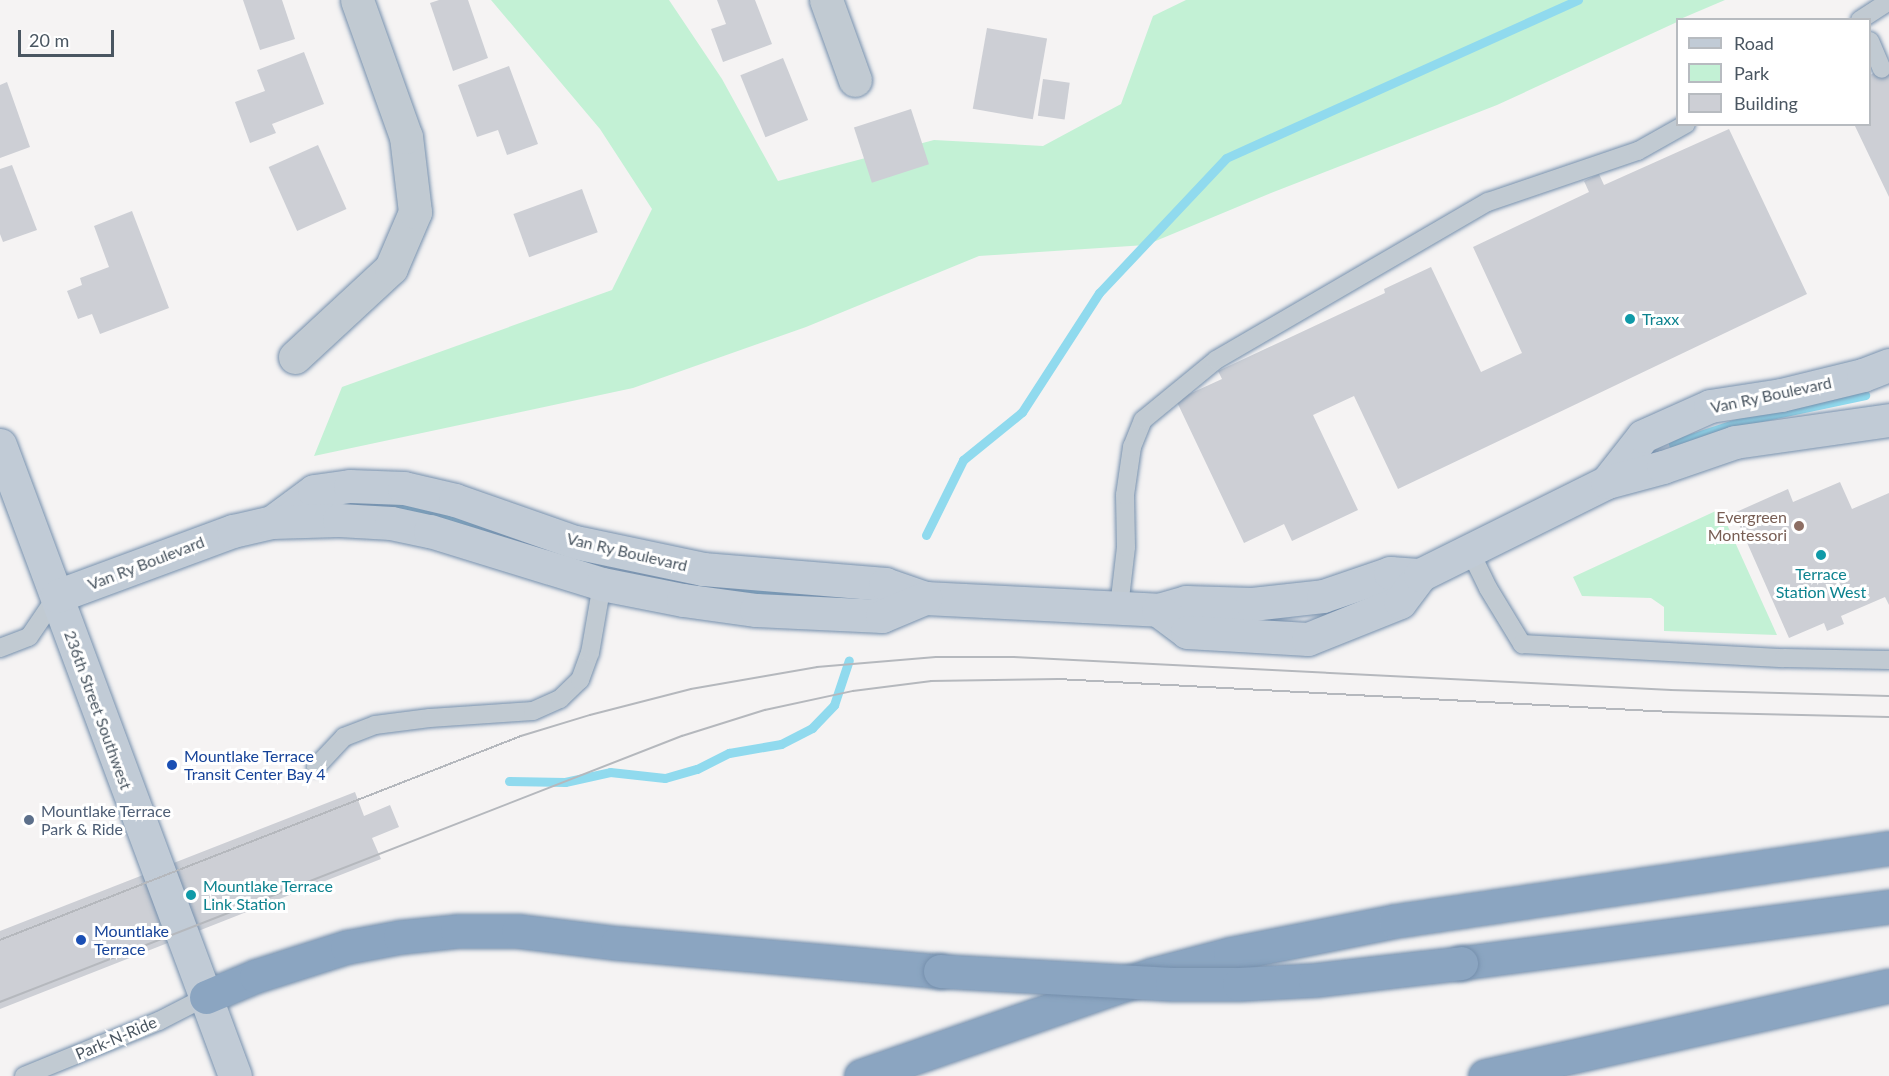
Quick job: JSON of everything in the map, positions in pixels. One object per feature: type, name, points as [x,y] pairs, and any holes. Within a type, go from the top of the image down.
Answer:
[{"type":"highway","points":[[861,1076],[1151,975],[1230,954],[1395,921],[1889,848]]},
{"type":"highway","points":[[206,997],[256,976],[347,947],[400,937],[457,931],[518,931],[617,943],[828,962],[1172,984],[1315,980],[1889,907]]},
{"type":"highway","points":[[1485,1076],[1889,986]]},
{"type":"street","points":[[295,357],[391,268],[415,212],[406,137],[357,0]]},
{"type":"street","points":[[826,0],[855,80]]},
{"type":"street","name":"Van Ry Boulevard","points":[[1607,482],[1643,436],[1710,406],[1781,395],[1863,375],[1889,365]]},
{"type":"street","name":"Van Ry Boulevard","points":[[272,522],[314,491],[350,486],[404,488],[455,501],[575,542],[703,569],[885,584],[925,598],[1119,606],[1158,610],[1187,632],[1308,639],[1400,602],[1420,575],[1607,482],[1663,467],[1735,442],[1889,420]]},
{"type":"street","name":"236th Street Southwest","points":[[0,445],[234,1076]]},
{"type":"street","name":"Van Ry Boulevard","points":[[57,597],[233,531],[272,522],[339,520],[391,523],[476,544],[602,584],[683,600],[756,610],[882,616],[925,598]]},
{"type":"lane","points":[[1863,18],[1889,1]]},
{"type":"lane","points":[[1871,45],[1882,69]]},
{"type":"lane","points":[[1119,606],[1126,547],[1125,495],[1132,447],[1143,420],[1216,360],[1488,202],[1638,151],[1682,126]]},
{"type":"lane","points":[[1469,549],[1488,588],[1522,644],[1784,658],[1889,660]]},
{"type":"lane","points":[[316,767],[344,737],[375,725],[430,718],[533,711],[560,699],[580,680],[590,653],[602,584]]},
{"type":"lane","points":[[0,648],[29,637],[57,597]]},
{"type":"lane","name":"Park-N-Ride","points":[[24,1076],[159,1021],[206,997]]},
{"type":"green space","points":[[491,0],[669,0],[722,79],[778,181],[934,140],[1043,146],[1121,104],[1153,16],[1186,0],[1725,0],[1683,18],[1676,18],[1676,22],[1497,105],[1271,193],[1146,245],[979,256],[806,327],[633,388],[314,456],[342,387],[612,290],[652,209],[600,129]]},
{"type":"green space","points":[[1720,509],[1777,635],[1664,631],[1664,607],[1651,598],[1582,596],[1573,577]]},
{"type":"building","points":[[243,0],[282,0],[295,39],[260,50]]},
{"type":"building","points":[[439,0],[468,0],[488,58],[453,71],[430,3]]},
{"type":"building","points":[[717,0],[755,0],[772,44],[723,62],[711,29],[726,24]]},
{"type":"building","points":[[987,28],[1047,39],[1033,119],[973,109]]},
{"type":"building","points":[[304,52],[324,104],[272,124],[276,133],[250,143],[235,102],[265,91],[257,70]]},
{"type":"building","points":[[783,58],[808,120],[765,137],[740,75]]},
{"type":"building","points":[[1889,65],[1889,197],[1855,126],[1871,126],[1871,74]]},
{"type":"building","points":[[509,66],[538,144],[507,155],[498,130],[477,137],[458,85]]},
{"type":"building","points":[[1043,79],[1070,83],[1065,119],[1038,116]]},
{"type":"building","points":[[7,82],[30,147],[0,158],[0,85]]},
{"type":"building","points":[[911,109],[929,164],[872,183],[854,128]]},
{"type":"building","name":"Traxx","points":[[1729,129],[1807,294],[1398,489],[1354,396],[1313,415],[1358,510],[1292,541],[1284,524],[1244,543],[1176,400],[1222,379],[1218,371],[1385,293],[1384,289],[1431,267],[1481,372],[1522,353],[1473,247],[1589,192],[1584,181],[1599,174],[1604,185]]},
{"type":"building","points":[[318,145],[346,209],[297,231],[269,167]]},
{"type":"building","points":[[12,165],[37,230],[3,242],[0,234],[0,169]]},
{"type":"building","points":[[582,189],[598,232],[529,257],[513,214]]},
{"type":"building","points":[[132,211],[169,308],[100,334],[92,314],[78,319],[67,291],[82,285],[80,278],[109,267],[94,226]]},
{"type":"building","name":"Terrace Station West","points":[[1840,482],[1852,509],[1889,493],[1889,605],[1885,597],[1841,616],[1844,624],[1827,631],[1824,623],[1789,638],[1734,513],[1788,489],[1793,502]]},
{"type":"building","name":"Mountlake Terrace Link Station","points":[[355,792],[364,816],[390,805],[399,827],[372,838],[381,859],[0,1009],[0,931]]},
{"type":"waterway","points":[[926,535],[963,460],[1022,412],[1099,293],[1226,158],[1578,0]]},
{"type":"waterway","points":[[1673,444],[1743,421],[1865,395]]},
{"type":"waterway","points":[[342,503],[394,506],[433,513],[514,541]]},
{"type":"waterway","points":[[725,590],[831,596]]},
{"type":"waterway","points":[[509,781],[565,782],[610,772],[665,778],[697,769],[729,753],[781,744],[812,728],[834,705],[849,660]]},
{"type":"tram line","points":[[0,940],[521,736],[590,715],[691,689],[817,667],[936,657],[1014,657],[1671,690],[1889,696]]},
{"type":"tram line","points":[[0,1002],[682,736],[765,710],[853,691],[931,681],[1058,679],[1671,712],[1889,717]]},
{"type":"place","name":"Traxx","points":[[1630,319]]},
{"type":"place","name":"Evergreen Montessori","points":[[1799,526]]},
{"type":"place","name":"Terrace Station West","points":[[1821,555]]},
{"type":"place","name":"Mountlake Terrace Transit Center Bay 4","points":[[172,765]]},
{"type":"place","name":"Mountlake Terrace Park & Ride","points":[[29,820]]},
{"type":"place","name":"Mountlake Terrace Link Station","points":[[191,895]]},
{"type":"place","name":"Mountlake Terrace","points":[[81,940]]}]
